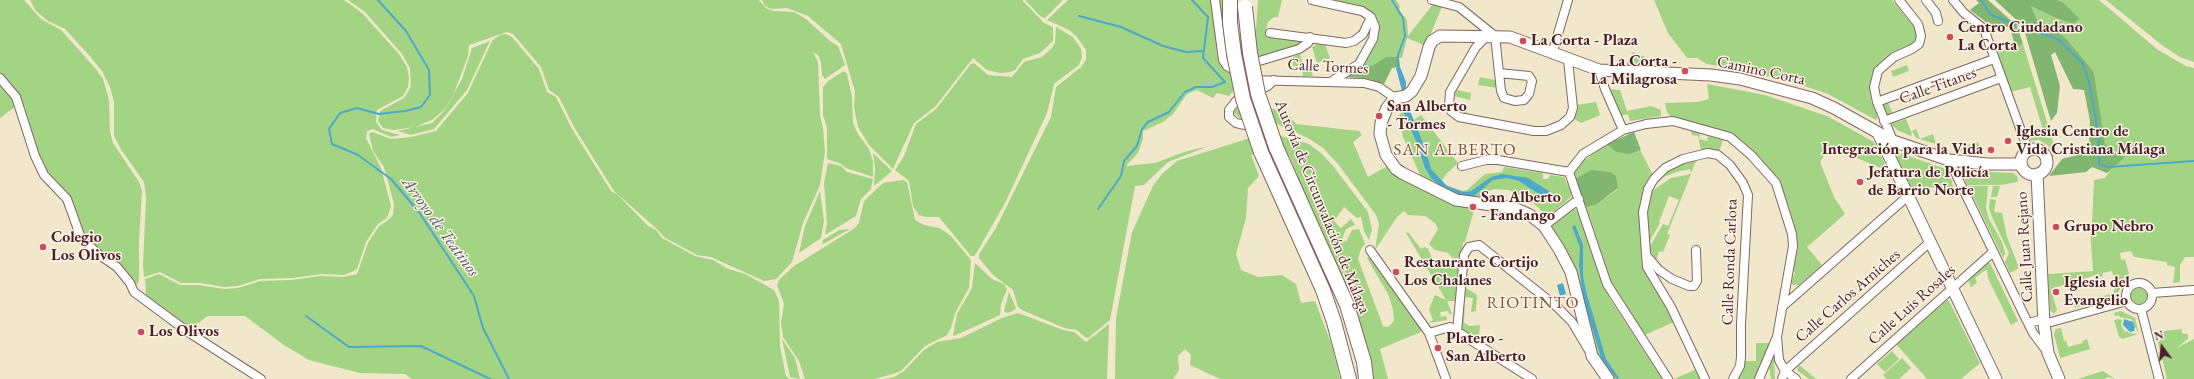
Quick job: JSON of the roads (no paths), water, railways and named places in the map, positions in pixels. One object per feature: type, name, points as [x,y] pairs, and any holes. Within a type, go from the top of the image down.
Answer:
[{"type":"highway","name":"Autovía de Circunvalación de Málaga","points":[[1230,0],[1230,23],[1243,99],[1261,152],[1323,290],[1334,322],[1349,379]]},
{"type":"highway","name":"Autovía de Circunvalación de Málaga","points":[[1245,4],[1250,53],[1258,94],[1276,147],[1347,305],[1364,362],[1366,379]]},
{"type":"street","points":[[1215,0],[1223,60],[1227,66],[1250,80],[1274,80]]},
{"type":"street","points":[[1312,0],[1362,11],[1371,18],[1374,27],[1373,39],[1367,51],[1355,68],[1332,81]]},
{"type":"street","points":[[1432,0],[1459,7],[1490,36],[1499,73],[1501,91],[1504,98],[1515,101],[1524,100],[1529,94],[1532,81],[1529,76],[1499,73]]},
{"type":"street","points":[[1552,54],[1568,0]]},
{"type":"street","points":[[1893,141],[1877,102],[1874,87],[1878,71],[1894,57],[1912,49],[1919,44],[1921,36],[1918,24],[1899,0]]},
{"type":"street","points":[[1926,0],[1936,13],[1938,21]]},
{"type":"street","points":[[1953,0],[1964,13],[1984,29],[2028,150]]},
{"type":"street","points":[[1270,33],[1310,37],[1346,43],[1354,41],[1363,34],[1371,18]]},
{"type":"street","points":[[1490,36],[1440,36],[1432,41],[1420,76],[1412,91],[1406,96],[1395,98],[1389,104],[1383,117],[1380,134],[1386,155],[1396,169],[1456,200],[1514,208],[1530,215],[1544,226],[1559,249],[1571,272],[1592,356]]},
{"type":"street","points":[[1490,36],[1476,47],[1450,92],[1449,106],[1451,111],[1459,117],[1534,132],[1546,131],[1561,125],[1570,117],[1573,108],[1568,60]]},
{"type":"street","name":"Camino Corta","points":[[1490,36],[1510,37],[1568,60],[1599,70],[1711,75],[1740,79],[1812,98],[1834,108],[1893,141],[1949,160],[1974,163],[2021,164]]},
{"type":"street","points":[[1263,129],[1236,123],[1229,117],[1229,110],[1236,101],[1243,66],[1299,49],[1308,43],[1310,37]]},
{"type":"street","points":[[1877,102],[1994,59]]},
{"type":"street","points":[[1599,70],[1605,89],[1623,130]]},
{"type":"street","points":[[0,78],[16,97],[35,156],[44,175],[67,199],[81,238],[98,254],[117,267],[130,283],[134,292],[188,332],[261,379]]},
{"type":"street","name":"Calle Titanes","points":[[1884,121],[2001,78]]},
{"type":"street","name":"Calle Tormes","points":[[1236,101],[1268,86],[1274,80],[1364,83],[1379,87],[1395,98]]},
{"type":"street","points":[[1569,172],[1583,154],[1623,130],[1646,124],[1673,121],[1730,137],[1751,154],[1776,183],[1792,234],[1793,246],[1777,337],[1759,379]]},
{"type":"street","points":[[1878,133],[1951,288],[1996,379]]},
{"type":"street","points":[[2035,148],[2042,151],[2046,158],[2046,166],[2037,174],[2030,174],[2024,170],[2021,164],[2022,156],[2028,150],[2035,148]]},
{"type":"street","name":"Calle Ronda Carlota","points":[[1705,379],[1672,307],[1647,267],[1643,212],[1648,189],[1654,179],[1665,168],[1697,154],[1708,153],[1718,155],[1730,165],[1743,183],[1748,195],[1742,280],[1741,361],[1733,379]]},
{"type":"street","points":[[1462,166],[1486,160],[1498,160],[1569,172]]},
{"type":"street","points":[[1949,160],[2028,323],[2048,353],[2060,379]]},
{"type":"street","points":[[1569,172],[1607,284],[1668,379]]},
{"type":"street","name":"Calle Juan Rejano","points":[[2028,323],[2044,321],[2037,174]]},
{"type":"street","points":[[1782,307],[1908,196]]},
{"type":"street","points":[[1544,226],[1579,199]]},
{"type":"street","name":"Calle Carlos Arniches","points":[[1783,375],[1930,242]]},
{"type":"street","points":[[1457,332],[1464,255],[1469,247],[1479,245],[1562,312],[1572,322],[1592,356],[1608,379]]},
{"type":"street","points":[[1370,250],[1429,333],[1446,379]]},
{"type":"street","points":[[1645,255],[1659,270],[1689,286],[1694,286],[1697,281],[1696,250]]},
{"type":"street","name":"Calle Luis Rosales","points":[[1850,379],[1993,252]]},
{"type":"street","points":[[1787,283],[1794,290],[1801,290]]},
{"type":"street","points":[[2126,300],[2127,291],[2132,285],[2140,283],[2147,286],[2152,295]]},
{"type":"street","points":[[2152,295],[2194,290]]},
{"type":"street","points":[[2126,300],[2135,309],[2141,309],[2147,307],[2152,295]]},
{"type":"street","points":[[2152,295],[2194,295]]},
{"type":"street","points":[[2048,353],[2044,321],[2126,300]]},
{"type":"street","points":[[2141,309],[2159,379]]},
{"type":"street","points":[[1429,333],[1450,327],[1532,379]]},
{"type":"street","points":[[1777,337],[1779,360],[1783,375],[1796,379]]},
{"type":"water","points":[[1400,67],[1406,82],[1406,90],[1402,91],[1396,68]]},
{"type":"water","points":[[1407,104],[1425,148],[1431,169],[1447,186],[1464,192],[1471,191],[1491,177],[1502,174],[1528,178],[1555,195],[1551,198],[1545,198],[1519,181],[1507,178],[1493,180],[1474,196],[1470,197],[1463,197],[1445,190],[1431,178],[1425,168],[1416,141],[1403,111],[1403,105]]},
{"type":"water","points":[[1575,225],[1583,245],[1583,276],[1587,295],[1606,359],[1619,378],[1617,379],[1602,361],[1583,297],[1579,265],[1580,247],[1572,227]]},
{"type":"water","points":[[1563,283],[1566,294],[1560,296],[1557,285]]},
{"type":"water","points":[[2124,319],[2133,322],[2135,327],[2134,331],[2130,332],[2123,325]]},
{"type":"waterway","name":"Arroyo de Teatinos","points":[[378,0],[406,31],[429,70],[430,95],[421,107],[405,111],[379,114],[357,108],[340,113],[329,129],[332,144],[358,155],[391,179],[419,212],[474,296],[483,328],[509,379]]},
{"type":"waterway","points":[[1098,209],[1121,176],[1124,161],[1137,146],[1142,129],[1148,122],[1169,112],[1185,92],[1196,87],[1212,87],[1225,82],[1203,58],[1208,17],[1192,0]]},
{"type":"waterway","points":[[1392,0],[1403,18],[1405,36],[1398,55],[1398,69]]},
{"type":"waterway","points":[[1981,0],[1991,15],[2058,39],[2083,64],[2089,82],[2099,137],[2099,164],[2108,167],[2194,161]]},
{"type":"waterway","points":[[1079,16],[1121,27],[1163,46],[1186,52],[1203,51]]},
{"type":"waterway","points":[[306,316],[349,347],[421,346],[490,379]]},
{"type":"place","name":"Centro Ciudadano La Corta","points":[[1950,37]]},
{"type":"place","name":"La Corta - Plaza","points":[[1523,41]]},
{"type":"place","name":"La Corta - La Milagrosa","points":[[1685,71]]},
{"type":"place","name":"San Alberto - Tormes","points":[[1379,116]]},
{"type":"place","name":"Iglesia Centro de Vida Cristiana Málaga","points":[[2008,141]]},
{"type":"place","name":"Integración para la Vida","points":[[1991,150]]},
{"type":"place","name":"Jefatura de Policía de Barrio Norte","points":[[1860,182]]},
{"type":"place","name":"San Alberto - Fandango","points":[[1473,207]]},
{"type":"place","name":"Grupo Nebro","points":[[2056,227]]},
{"type":"place","name":"Colegio Los Olivos","points":[[43,247]]},
{"type":"place","name":"Restaurante Cortijo Los Chalanes","points":[[1396,272]]},
{"type":"place","name":"Iglesia del Evangelio","points":[[2056,292]]},
{"type":"place","name":"Los Olivos","points":[[141,332]]},
{"type":"place","name":"Platero - San Alberto","points":[[1438,348]]},
{"type":"district","name":"SAN ALBERTO","points":[[1455,150]]},
{"type":"district","name":"RIOTINTO","points":[[1533,303]]}]
